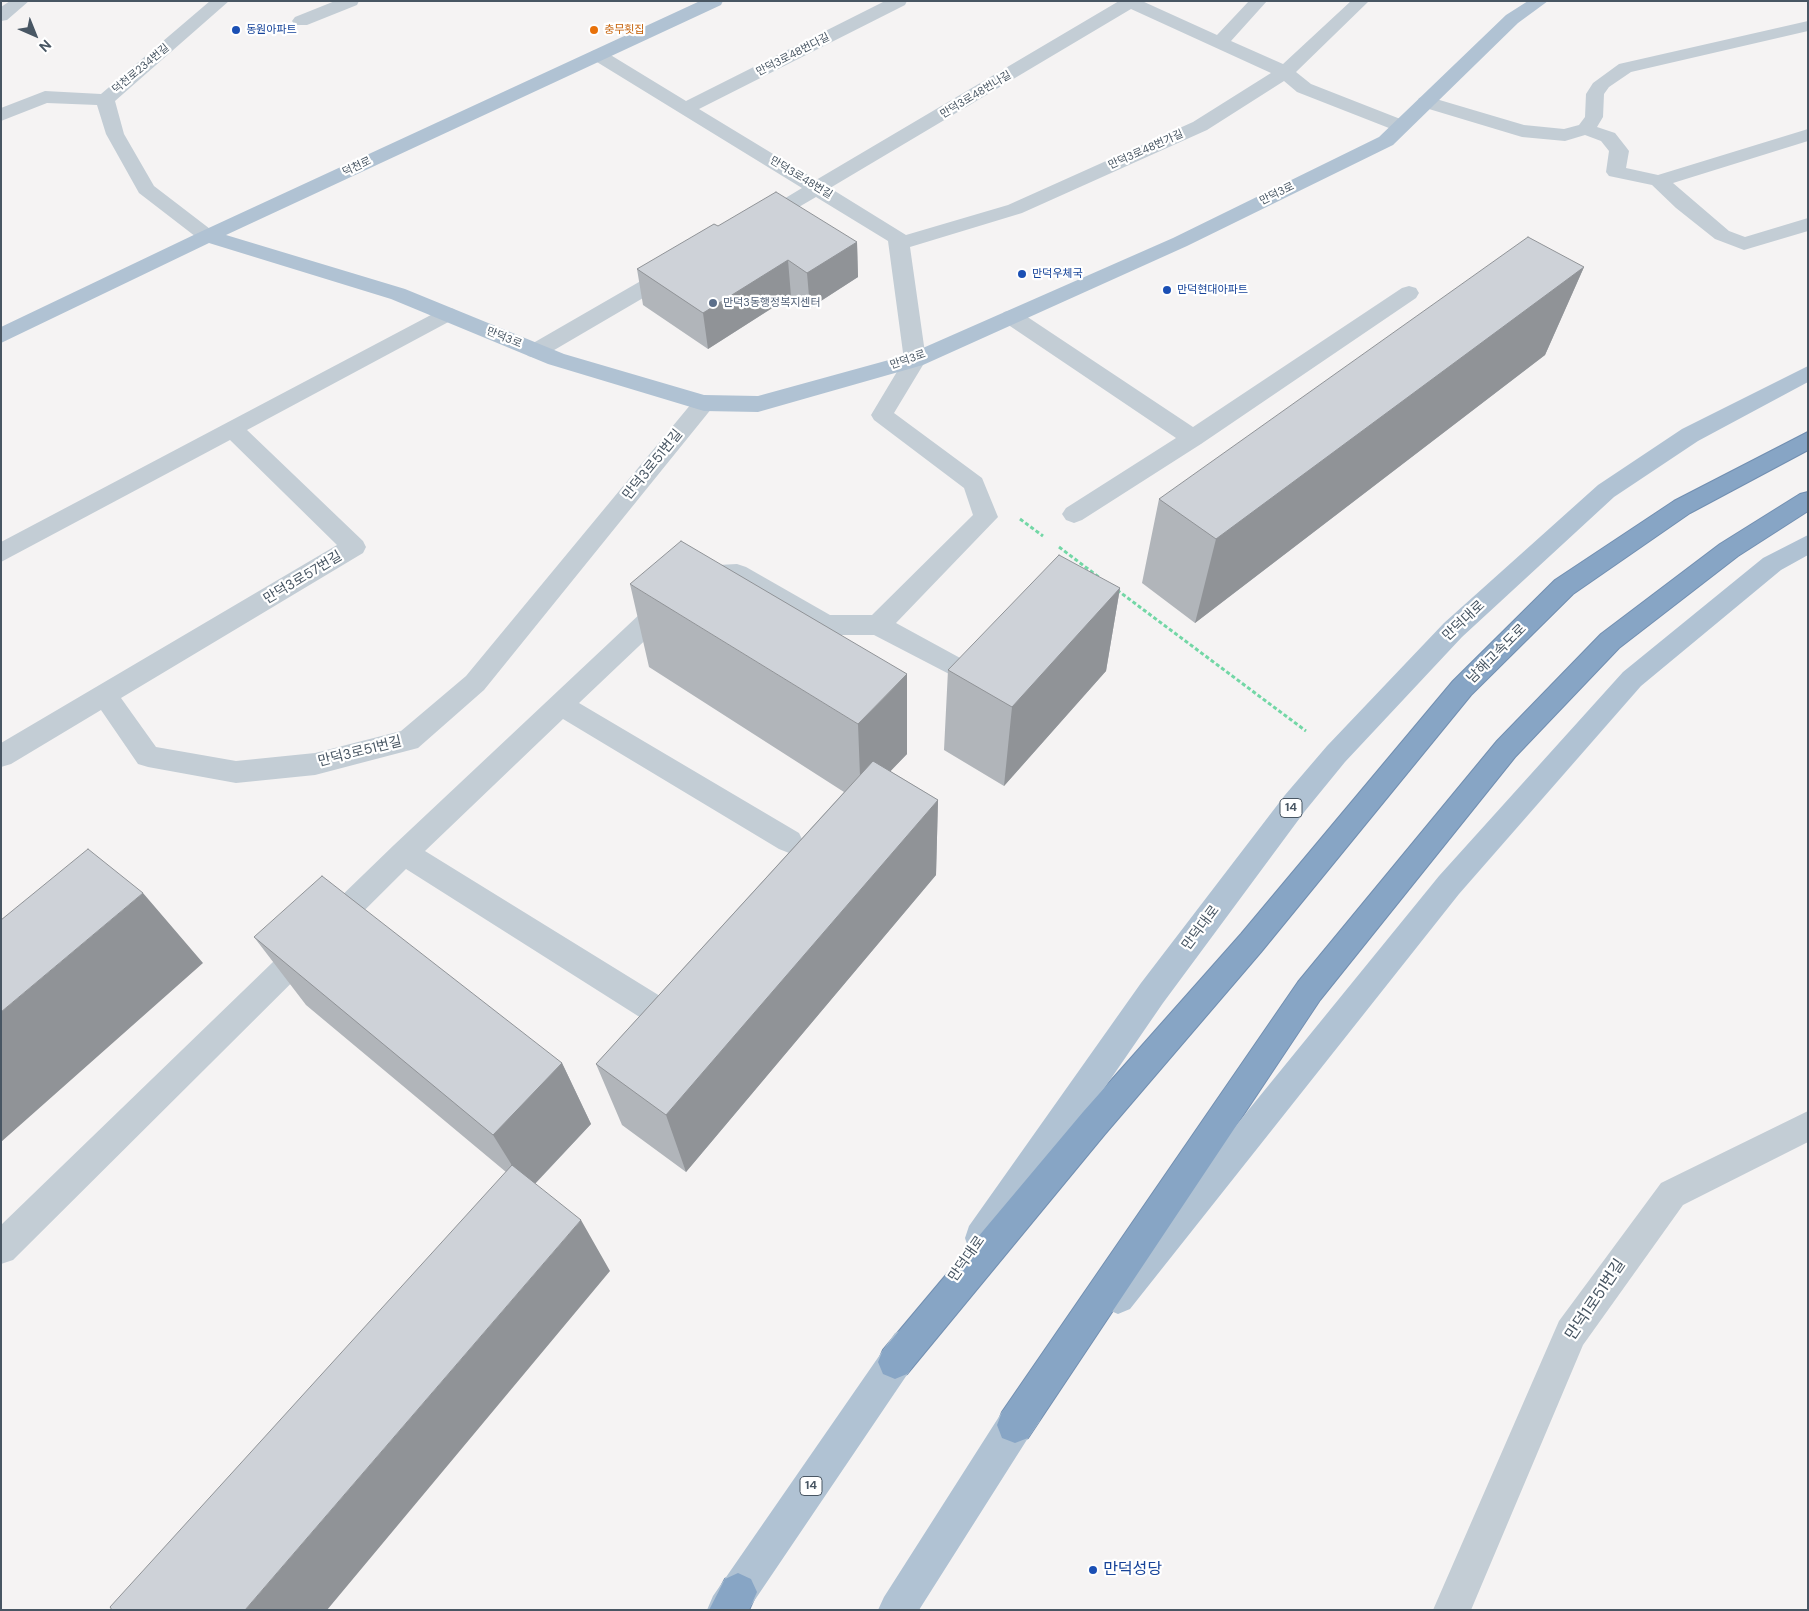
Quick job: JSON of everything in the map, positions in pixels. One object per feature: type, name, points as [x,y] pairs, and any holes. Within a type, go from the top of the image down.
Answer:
[{"type":"highway","name":"남해고속도로","points":[[895,1362],[1094,1123],[1250,943],[1462,688],[1564,587],[1682,507],[1808,440]]},
{"type":"highway","points":[[1015,1425],[1309,991],[1506,749],[1610,640],[1728,550],[1808,500]]},
{"type":"main road","name":"덕천로","points":[[1,336],[207,236],[715,1]]},
{"type":"main road","name":"만덕3로","points":[[207,236],[398,294],[556,360],[704,402],[758,404],[915,360],[1180,242],[1386,140],[1512,19],[1540,1]]},
{"type":"main road","name":"만덕대로","points":[[730,1604],[895,1362],[1152,993],[1295,803],[1336,754],[1453,630],[1606,492],[1690,435],[1808,373]]},
{"type":"main road","points":[[897,1610],[1015,1425],[1449,885],[1632,679],[1772,564],[1808,544]]},
{"type":"street","points":[[1,16],[22,1]]},
{"type":"street","name":"덕천로234번길","points":[[207,236],[146,189],[115,134],[105,100],[220,1]]},
{"type":"street","points":[[302,21],[351,1]]},
{"type":"street","name":"만덕3로48번다길","points":[[686,108],[899,1]]},
{"type":"street","points":[[1219,43],[1258,1]]},
{"type":"street","name":"만덕3로48번가길","points":[[899,244],[1015,209],[1200,126],[1285,72],[1361,1]]},
{"type":"street","points":[[1130,2],[1285,72],[1304,88],[1401,126]]},
{"type":"street","name":"만덕3로48번나길","points":[[741,232],[1130,2]]},
{"type":"street","points":[[1586,129],[1594,116],[1595,94],[1602,83],[1625,68],[1808,26]]},
{"type":"street","name":"만덕3로48번길","points":[[598,55],[880,225],[898,238],[899,244]]},
{"type":"street","points":[[1,115],[45,97],[105,100]]},
{"type":"street","points":[[1426,102],[1492,124],[1522,131],[1565,135],[1586,129],[1608,137],[1619,150],[1616,172],[1659,181],[1808,135]]},
{"type":"street","points":[[1659,181],[1683,204],[1722,235],[1744,244],[1808,224]]},
{"type":"street","points":[[878,625],[986,517],[974,484],[882,415],[915,360],[899,244]]},
{"type":"street","points":[[536,351],[690,262]]},
{"type":"street","points":[[1074,514],[1193,438],[1409,293]]},
{"type":"street","points":[[1,553],[446,314]]},
{"type":"street","points":[[1012,317],[1193,438]]},
{"type":"street","name":"만덕3로51번길","points":[[105,695],[148,756],[236,772],[315,764],[409,740],[475,683],[704,402]]},
{"type":"street","name":"만덕3로57번길","points":[[105,695],[354,547],[232,429]]},
{"type":"street","points":[[1,1248],[404,853],[697,575],[737,573],[826,625],[878,625],[953,666]]},
{"type":"street","points":[[1,756],[105,695]]},
{"type":"street","points":[[561,705],[789,841]]},
{"type":"street","points":[[404,853],[648,1006]]},
{"type":"street","name":"만덕1로51번길","points":[[1452,1610],[1571,1333],[1666,1202],[1672,1194],[1808,1126]]},
{"type":"path","points":[[974,484],[1045,537]]},
{"type":"path","points":[[1053,543],[1108,584]]},
{"type":"path","points":[[1116,590],[1336,754]]},
{"type":"building","points":[[776,192],[857,242],[807,273],[788,260],[703,313],[637,269],[714,224],[718,226]]},
{"type":"building","points":[[1528,237],[1584,267],[1216,539],[1159,499]]},
{"type":"building","points":[[681,541],[907,674],[858,724],[630,584]]},
{"type":"building","points":[[1059,555],[1120,588],[1012,707],[948,670]]},
{"type":"building","points":[[873,761],[938,800],[666,1115],[596,1064]]},
{"type":"building","points":[[88,849],[143,893],[1,1012],[1,920]]},
{"type":"building","points":[[322,876],[562,1063],[493,1135],[254,937]]},
{"type":"building","points":[[512,1165],[581,1220],[245,1610],[112,1610],[110,1607]]},
{"type":"place","name":"동원아파트","points":[[236,30]]},
{"type":"place","name":"충무횟집","points":[[594,30]]},
{"type":"place","name":"만덕우체국","points":[[1022,274]]},
{"type":"place","name":"만덕현대아파트","points":[[1167,290]]},
{"type":"place","name":"만덕3동행정복지센터","points":[[713,303]]},
{"type":"place","name":"만덕성당","points":[[1093,1570]]}]
